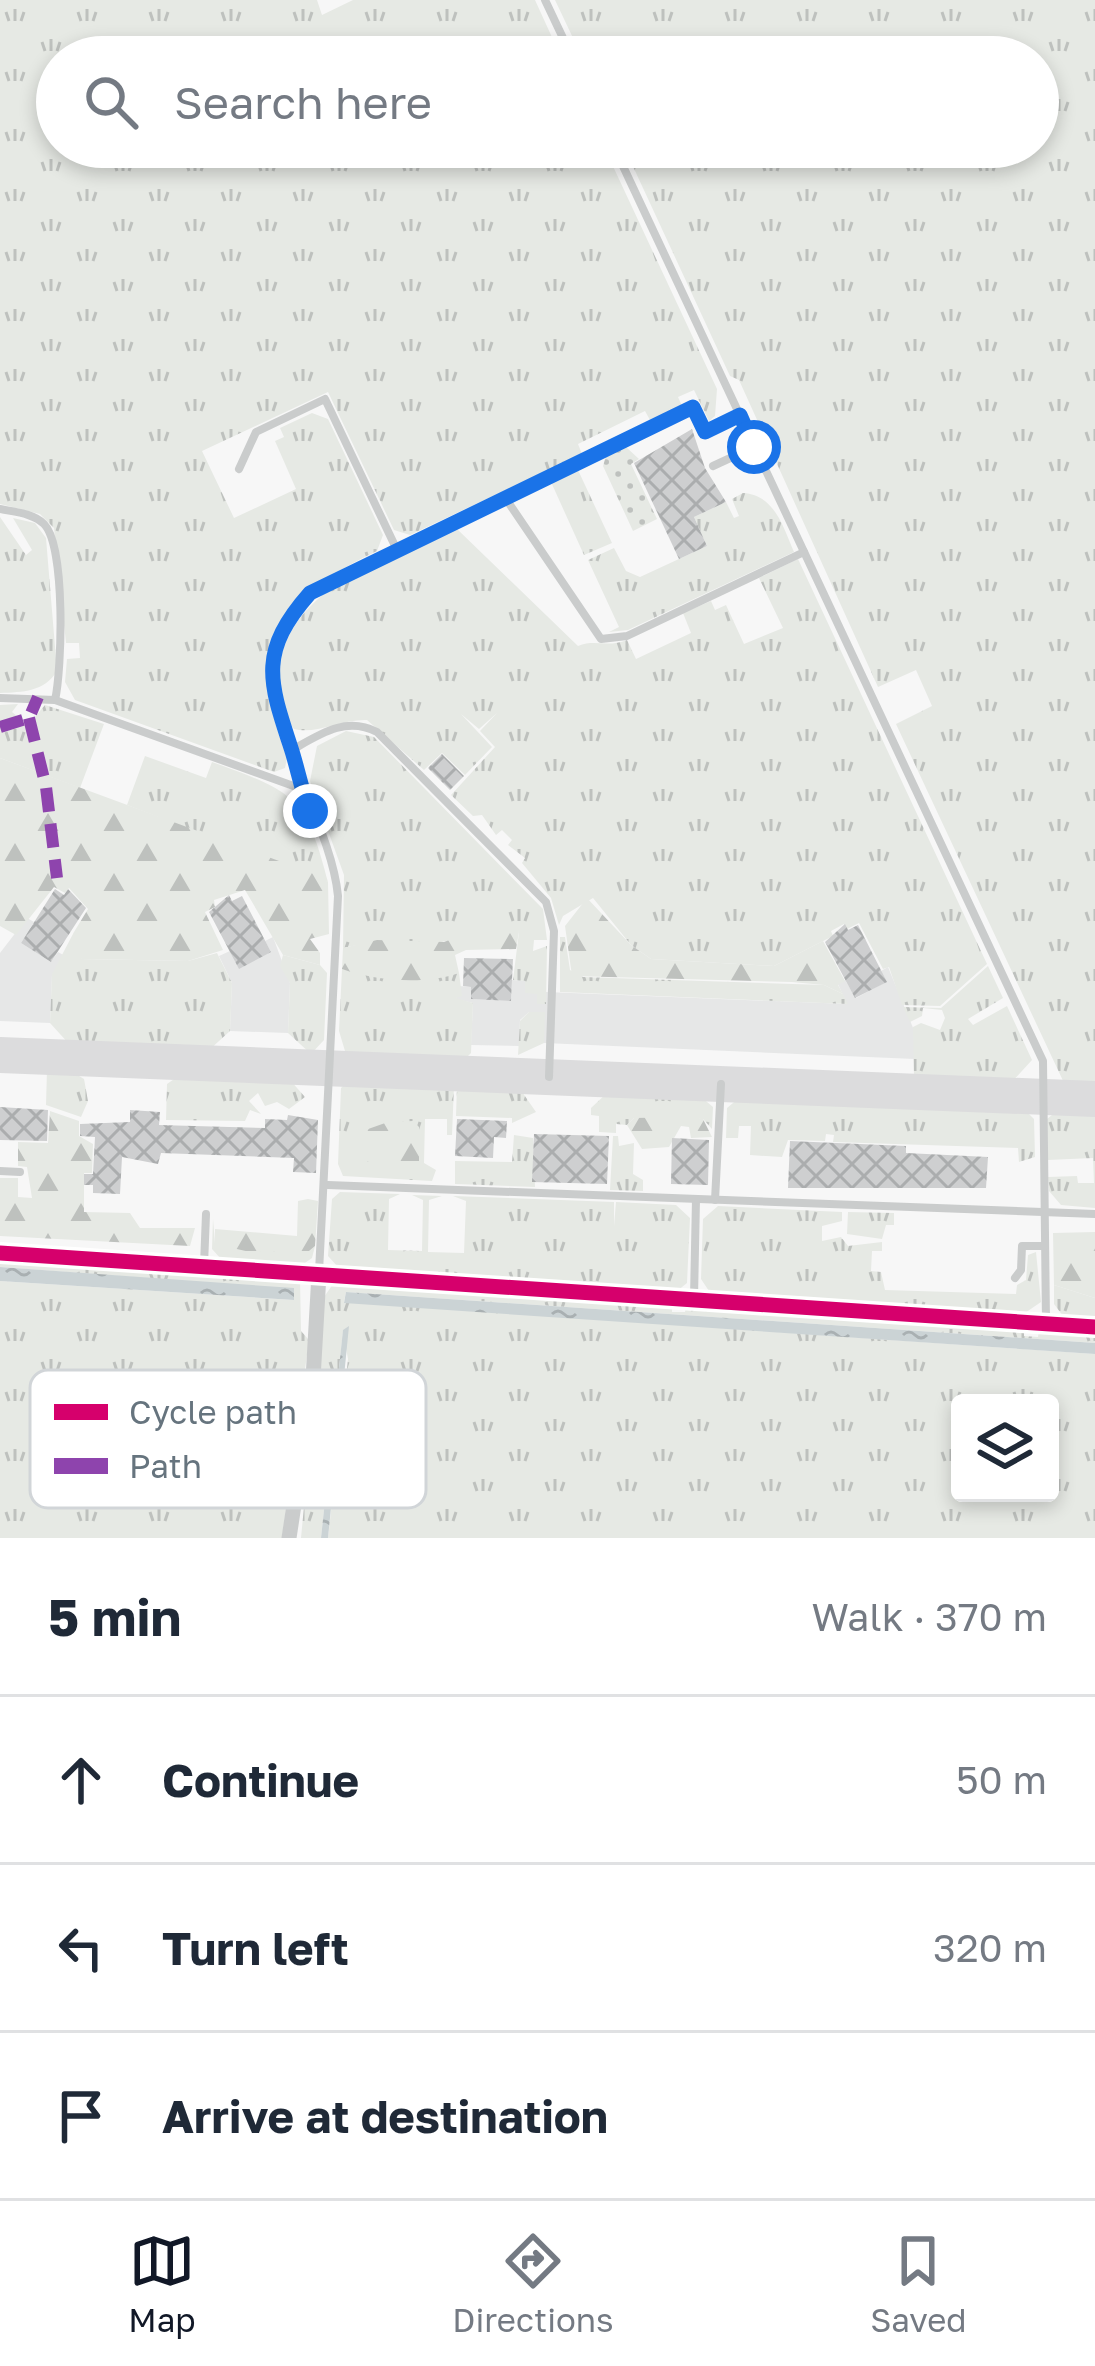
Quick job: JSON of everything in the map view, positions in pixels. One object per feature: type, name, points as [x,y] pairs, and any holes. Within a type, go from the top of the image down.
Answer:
[{"type":"street","points":[[0,1252],[1095,1327]]},
{"type":"street","points":[[314,1370],[319,1274]]},
{"type":"street","points":[[289,1538],[294,1508]]},
{"type":"lane","points":[[545,0],[562,36]]},
{"type":"lane","points":[[624,168],[1043,1061],[1046,1323]]},
{"type":"lane","points":[[239,469],[256,432],[326,400],[396,548]]},
{"type":"lane","points":[[319,1274],[328,1185],[338,896],[331,862],[300,788],[272,692],[275,652],[285,627],[310,593],[693,407],[705,432],[740,415]]},
{"type":"lane","points":[[713,466],[754,447]]},
{"type":"lane","points":[[505,496],[601,640],[627,636],[804,552]]},
{"type":"lane","points":[[0,509],[37,519],[51,537],[62,663],[55,700]]},
{"type":"lane","points":[[0,698],[55,700],[300,788]]},
{"type":"lane","points":[[292,750],[335,727],[366,726],[377,732],[546,902],[554,932],[549,1077]]},
{"type":"lane","points":[[715,1200],[721,1084]]},
{"type":"lane","points":[[0,1172],[20,1172]]},
{"type":"lane","points":[[328,1185],[1095,1214]]},
{"type":"lane","points":[[694,1299],[696,1199]]},
{"type":"lane","points":[[204,1266],[206,1214]]},
{"type":"lane","points":[[1015,1278],[1021,1270],[1022,1246],[1045,1246]]},
{"type":"shaded area","points":[[27,918],[34,922],[21,943],[51,962],[58,952],[65,956],[52,975],[50,1023],[0,1021],[0,953]]},
{"type":"shaded area","points":[[273,937],[290,983],[288,1033],[230,1031],[232,983],[219,956],[230,951],[271,952],[265,941]]},
{"type":"shaded area","points":[[888,967],[916,1035],[915,1059],[544,1043],[544,1012],[529,1012],[520,1020],[519,1046],[471,1045],[473,1003],[456,999],[459,986],[471,987],[471,999],[511,1001],[512,980],[525,981],[537,993],[537,1003],[545,1004],[546,992],[847,1004],[838,984],[845,980],[856,998],[886,982],[881,971]]},
{"type":"green space","points":[[0,0],[317,0],[322,15],[353,0],[535,0],[551,36],[36,36],[36,168],[614,168],[717,389],[715,416],[709,421],[694,390],[678,397],[682,406],[650,420],[645,411],[578,444],[582,454],[410,535],[394,530],[328,392],[202,451],[234,518],[296,489],[275,441],[284,437],[280,428],[312,413],[328,419],[383,535],[377,551],[313,589],[291,609],[277,631],[269,656],[268,685],[287,758],[285,768],[274,772],[75,700],[65,682],[67,659],[80,658],[79,643],[66,643],[54,528],[40,514],[0,504]]},
{"type":"green space","points":[[555,0],[1095,0],[1095,1086],[1065,1085],[896,724],[932,706],[916,670],[878,687],[739,380],[730,376],[634,168],[1059,168],[1059,36],[572,36]]},
{"type":"green space","points":[[626,447],[639,459],[631,464],[657,519],[633,531],[603,466],[606,456]]},
{"type":"green space","points":[[578,470],[612,543],[584,555],[551,482]]},
{"type":"green space","points":[[743,493],[770,506],[794,552],[628,630],[609,632],[619,627],[588,560],[614,548],[626,571],[640,577],[707,546],[694,517],[726,502],[734,518],[739,516],[732,499]]},
{"type":"green space","points":[[0,517],[26,555],[32,550],[13,518],[35,523],[46,538],[57,671],[39,687],[0,693]]},
{"type":"green space","points":[[456,528],[578,646],[627,640],[636,659],[691,633],[683,613],[711,601],[715,610],[726,605],[744,644],[783,628],[759,578],[798,559],[987,964],[940,1006],[902,1005],[889,967],[883,969],[859,923],[847,929],[844,924],[831,931],[833,936],[774,966],[651,959],[631,945],[593,898],[563,916],[559,925],[551,898],[522,863],[525,858],[508,845],[512,840],[502,830],[496,835],[482,815],[473,816],[451,795],[495,747],[480,731],[497,713],[479,729],[461,714],[492,747],[465,775],[442,753],[424,770],[367,720],[294,729],[282,704],[279,676],[285,646],[298,620],[319,598],[371,564]]},
{"type":"green space","points":[[18,704],[12,712],[28,725],[45,705],[104,724],[80,788],[0,758],[0,705]]},
{"type":"green space","points":[[346,731],[374,737],[543,909],[547,940],[534,940],[533,951],[547,946],[546,1004],[537,1004],[537,994],[525,993],[525,981],[513,980],[519,932],[489,929],[434,943],[343,948],[344,875],[310,781],[317,746]]},
{"type":"green space","points":[[145,756],[206,778],[212,762],[278,790],[303,813],[328,882],[127,805]]},
{"type":"green space","points":[[0,758],[328,882],[329,934],[310,939],[320,953],[320,965],[283,955],[245,890],[214,900],[215,907],[205,912],[223,950],[188,961],[82,959],[71,950],[74,932],[88,909],[69,888],[65,893],[54,887],[16,935],[0,926]]},
{"type":"green space","points":[[587,898],[631,945],[651,959],[774,966],[823,941],[845,981],[838,985],[843,994],[824,985],[792,982],[572,976],[565,926]]},
{"type":"green space","points":[[506,919],[519,932],[516,949],[466,950],[455,955],[459,973],[400,980],[342,969],[343,948],[377,940],[444,942]]},
{"type":"green space","points":[[74,932],[82,959],[188,961],[217,953],[232,983],[230,1031],[208,1051],[70,1045],[50,1023],[52,974]]},
{"type":"green space","points":[[560,937],[565,937],[570,970],[583,977],[824,985],[843,994],[848,1004],[560,992]]},
{"type":"green space","points":[[283,955],[320,965],[327,973],[324,1040],[311,1054],[288,1033],[290,983],[280,966]]},
{"type":"green space","points":[[988,966],[1003,998],[968,1019],[973,1025],[1007,1006],[1032,1060],[1011,1083],[914,1079],[913,1027],[921,1023],[940,1030],[945,1018],[942,1010],[923,1008],[922,1016],[910,1022],[903,1007],[941,1008]]},
{"type":"green space","points":[[342,969],[401,979],[459,973],[462,996],[456,998],[473,1003],[471,1053],[463,1061],[353,1056],[345,1051],[339,1031]]},
{"type":"green space","points":[[529,1012],[545,1012],[544,1043],[518,1055],[520,1021]]},
{"type":"green space","points":[[47,1070],[71,1071],[84,1079],[88,1101],[81,1117],[46,1105]]},
{"type":"green space","points":[[180,1075],[290,1080],[305,1097],[289,1109],[277,1102],[265,1106],[258,1093],[249,1101],[261,1114],[250,1110],[245,1121],[166,1120],[167,1084]]},
{"type":"green space","points":[[347,1082],[454,1086],[452,1135],[447,1135],[447,1119],[425,1119],[424,1163],[436,1170],[432,1181],[343,1176],[338,1164],[341,1088]]},
{"type":"green space","points":[[457,1086],[520,1089],[536,1112],[512,1123],[512,1118],[456,1116]]},
{"type":"green space","points":[[608,1092],[700,1096],[713,1107],[712,1129],[703,1119],[634,1118],[627,1125],[616,1124],[616,1133],[599,1132],[599,1116],[591,1115],[591,1108]]},
{"type":"green space","points":[[739,1098],[1024,1109],[1034,1119],[1035,1157],[1019,1162],[1018,1148],[833,1142],[834,1135],[826,1134],[825,1141],[788,1140],[782,1157],[750,1155],[751,1126],[739,1126],[738,1138],[726,1138],[727,1108]]},
{"type":"green space","points":[[50,1111],[79,1121],[79,1136],[93,1144],[92,1173],[84,1173],[84,1212],[130,1213],[140,1228],[195,1228],[190,1246],[0,1236],[0,1178],[18,1178],[18,1197],[32,1198],[27,1167],[18,1166],[18,1142],[48,1143]]},
{"type":"green space","points":[[1057,1111],[1095,1113],[1095,1208],[1061,1205],[1049,1191],[1048,1177],[1077,1176],[1078,1183],[1094,1183],[1093,1158],[1048,1160],[1047,1119]]},
{"type":"green space","points":[[634,1118],[703,1119],[712,1137],[691,1138],[689,1127],[681,1126],[669,1147],[642,1149],[627,1125]]},
{"type":"green space","points":[[413,1121],[419,1127],[419,1167],[413,1175],[354,1157],[354,1134],[388,1122]]},
{"type":"green space","points":[[514,1135],[533,1138],[535,1187],[455,1184],[455,1161],[512,1162]]},
{"type":"green space","points":[[613,1136],[618,1136],[619,1146],[634,1143],[633,1174],[643,1180],[643,1191],[610,1190]]},
{"type":"green space","points":[[340,1192],[400,1194],[389,1199],[388,1250],[422,1251],[423,1200],[412,1195],[442,1196],[429,1200],[428,1252],[464,1253],[466,1201],[453,1196],[614,1202],[614,1226],[616,1202],[676,1205],[690,1218],[687,1283],[677,1291],[338,1267],[328,1256],[332,1199]]},
{"type":"green space","points":[[298,1201],[318,1201],[315,1246],[309,1251],[250,1252],[215,1244],[215,1229],[297,1236]]},
{"type":"green space","points":[[718,1206],[842,1212],[842,1221],[822,1226],[822,1241],[841,1237],[848,1246],[882,1242],[882,1251],[872,1251],[871,1271],[881,1272],[885,1290],[1016,1294],[1017,1285],[1026,1280],[1028,1255],[1036,1252],[1041,1302],[1022,1315],[711,1294],[701,1279],[703,1219]]},
{"type":"green space","points":[[848,1212],[894,1213],[894,1225],[886,1225],[882,1239],[847,1234]]},
{"type":"green space","points":[[213,1219],[215,1243],[309,1251],[315,1246],[312,1258],[302,1265],[221,1259],[212,1249]]},
{"type":"green space","points":[[1095,1232],[1095,1298],[1054,1285],[1053,1233]]},
{"type":"green space","points":[[0,1259],[300,1280],[301,1331],[309,1340],[305,1370],[30,1370],[30,1508],[286,1508],[282,1538],[0,1538],[0,1281],[293,1300],[294,1289],[0,1267]]},
{"type":"green space","points":[[333,1284],[672,1305],[672,1312],[685,1312],[686,1306],[1024,1329],[1024,1336],[1038,1337],[1039,1330],[1095,1334],[1095,1343],[346,1292],[344,1302],[1095,1354],[1095,1538],[328,1538],[331,1508],[426,1508],[426,1370],[347,1370],[343,1331],[339,1370],[317,1370],[324,1297]]},
{"type":"green space","points":[[1054,1285],[1095,1298],[1095,1321],[1063,1316],[1054,1304]]},
{"type":"green space","points":[[304,1508],[324,1508],[321,1538],[301,1538]]},
{"type":"water","points":[[0,1267],[294,1288],[294,1300],[0,1281]]},
{"type":"water","points":[[346,1292],[1095,1343],[1095,1354],[344,1303]]},
{"type":"water","points":[[349,1326],[345,1370],[339,1370],[343,1330]]},
{"type":"water","points":[[324,1508],[331,1508],[328,1538],[321,1538]]},
{"type":"building","points":[[692,429],[705,468],[726,502],[694,517],[707,546],[679,559],[634,463]]},
{"type":"building","points":[[442,754],[464,776],[450,790],[428,768]]},
{"type":"building","points":[[55,889],[64,895],[68,889],[86,908],[51,962],[21,943]]},
{"type":"building","points":[[229,895],[232,901],[242,896],[271,952],[239,969],[209,912]]},
{"type":"building","points":[[845,924],[848,930],[858,925],[887,982],[855,998],[825,942]]},
{"type":"building","points":[[464,958],[513,959],[511,1001],[471,999],[471,987],[463,986]]},
{"type":"building","points":[[0,1107],[48,1110],[47,1141],[0,1140]]},
{"type":"building","points":[[130,1110],[160,1112],[159,1125],[265,1128],[265,1119],[287,1120],[288,1115],[318,1120],[316,1173],[293,1172],[294,1158],[161,1153],[158,1164],[122,1157],[120,1194],[93,1193],[93,1185],[84,1185],[84,1174],[93,1174],[95,1137],[80,1136],[80,1124],[130,1122]]},
{"type":"building","points":[[457,1119],[507,1121],[506,1138],[494,1137],[493,1158],[455,1156]]},
{"type":"building","points":[[534,1134],[609,1136],[607,1184],[532,1182]]},
{"type":"building","points":[[672,1138],[709,1140],[708,1185],[671,1184]]},
{"type":"building","points":[[790,1141],[906,1146],[906,1153],[988,1157],[986,1188],[788,1188]]},
{"type":"taxiway","points":[[0,1055],[1095,1099]]},
{"type":"marked path","points":[[0,727],[29,718],[38,697]]},
{"type":"marked path","points":[[29,718],[46,787],[57,878]]},
{"type":"cycle path","points":[[0,1253],[1095,1327]]},
{"type":"route","points":[[310,811],[274,704],[272,667],[285,627],[310,593],[693,407],[705,432],[740,415],[754,447]]}]
